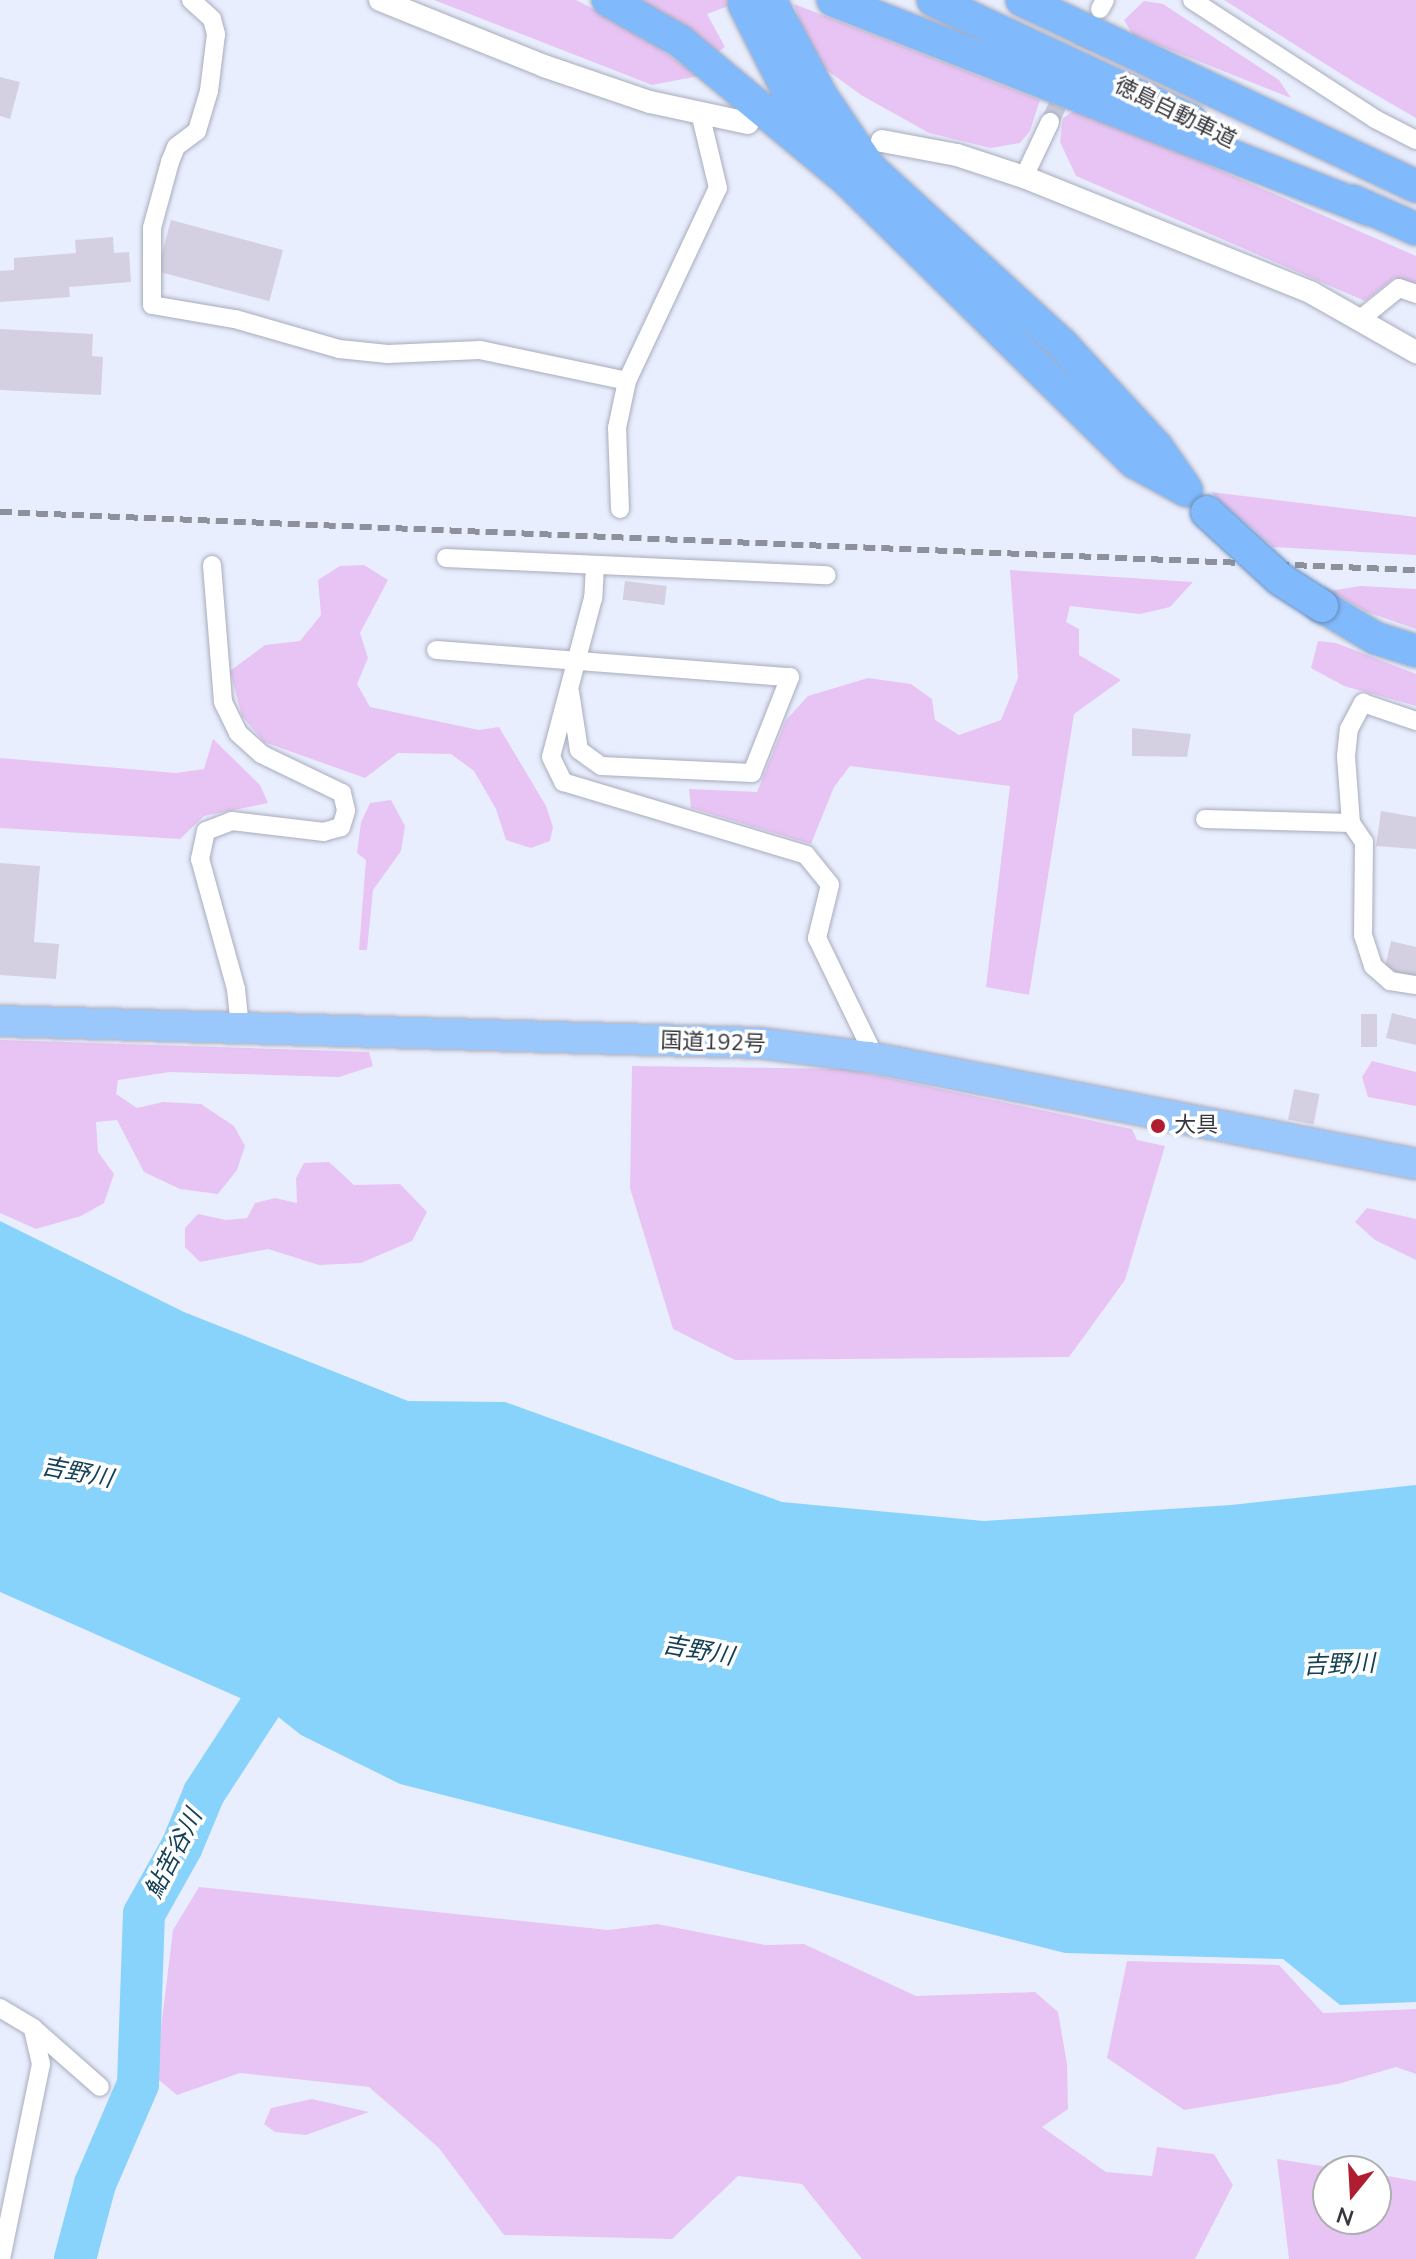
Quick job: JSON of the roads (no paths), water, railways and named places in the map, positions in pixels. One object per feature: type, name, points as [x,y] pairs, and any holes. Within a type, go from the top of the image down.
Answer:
[{"type":"highway","points":[[608,0],[680,41],[849,182],[1134,462],[1197,501]]},
{"type":"highway","points":[[833,0],[1370,210]]},
{"type":"highway","name":"徳島自動車道","points":[[933,0],[1370,210],[1416,229]]},
{"type":"highway","name":"徳島自動車道","points":[[1022,0],[1416,186]]},
{"type":"highway","points":[[757,2],[794,103],[849,182]]},
{"type":"highway","points":[[757,2],[871,169],[1063,345],[1156,446],[1197,501],[1280,579],[1375,638],[1416,651]]},
{"type":"highway","name":"国道192号","points":[[0,1021],[759,1043],[869,1057],[1416,1164]]},
{"type":"street","points":[[191,0],[212,19],[216,34],[209,91],[197,131],[176,147],[152,228],[152,305],[235,319],[339,349],[388,354],[480,350],[627,381]]},
{"type":"street","points":[[380,0],[544,66],[700,113],[748,123]]},
{"type":"street","points":[[1192,0],[1375,119],[1416,140]]},
{"type":"street","points":[[620,509],[617,428],[627,381],[718,188],[700,113]]},
{"type":"street","points":[[1024,177],[1050,122]]},
{"type":"street","points":[[882,141],[957,155],[1024,177],[1363,317],[1416,352]]},
{"type":"street","points":[[1363,317],[1399,288],[1416,294]]},
{"type":"street","points":[[446,558],[827,575]]},
{"type":"street","points":[[212,565],[223,702],[238,733],[261,754],[342,793],[346,811],[341,827],[324,832],[232,821],[206,831],[200,859],[236,989],[240,1028]]},
{"type":"street","points":[[595,565],[593,598],[551,757],[563,782],[806,855],[830,885],[817,938],[869,1045],[869,1057]]},
{"type":"street","points":[[436,650],[790,677],[752,773],[601,766],[579,750],[568,690]]},
{"type":"street","points":[[1416,721],[1363,703],[1349,729],[1346,756],[1351,823],[1364,842],[1363,935],[1373,966],[1390,981],[1416,985]]},
{"type":"street","points":[[1205,819],[1351,823]]},
{"type":"street","points":[[0,2008],[33,2028],[100,2087]]},
{"type":"street","points":[[1,2259],[41,2064],[33,2028]]},
{"type":"water","name":"吉野川","points":[[0,1221],[184,1312],[408,1401],[505,1402],[782,1502],[984,1521],[1231,1505],[1416,1485],[1416,2002],[1340,2005],[1283,1959],[1065,1953],[400,1784],[301,1735],[272,1712],[0,1592]]},
{"type":"waterway","name":"鮎苦谷川","points":[[75,2259],[95,2184],[138,2084],[144,1914],[182,1846],[204,1793],[275,1684],[272,1655]]},
{"type":"tunnel","points":[[1050,122],[1093,26]]},
{"type":"railway","points":[[0,512],[1416,570]]},
{"type":"place","name":"大具","points":[[1158,1126]]}]
